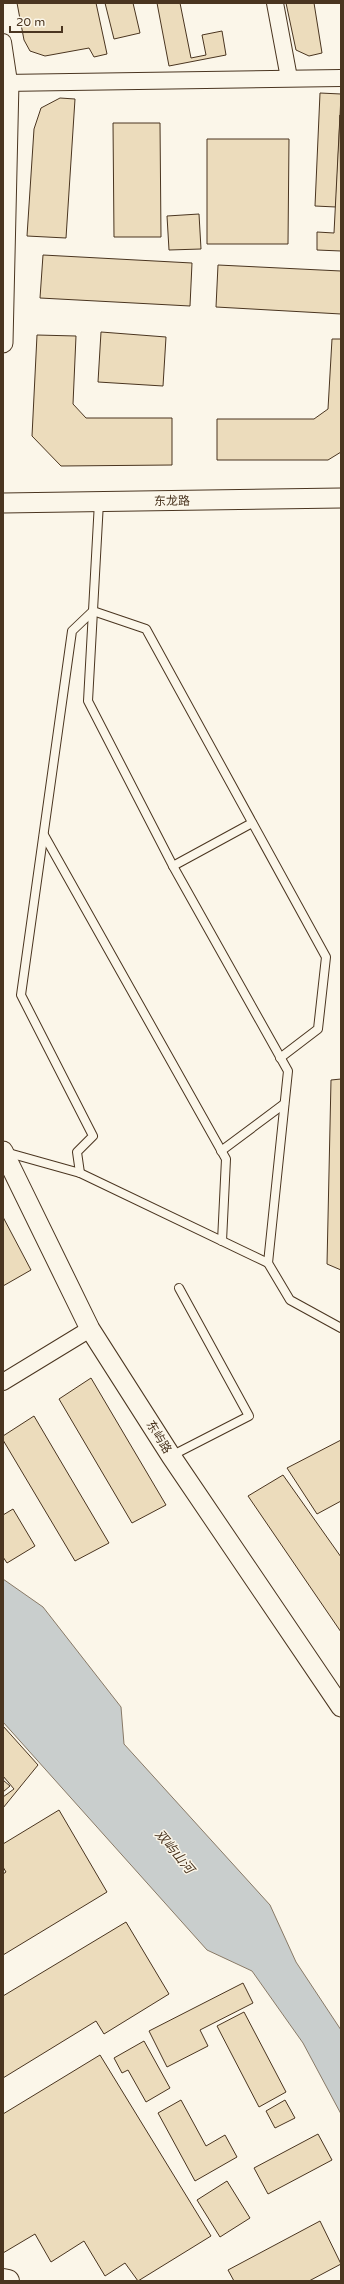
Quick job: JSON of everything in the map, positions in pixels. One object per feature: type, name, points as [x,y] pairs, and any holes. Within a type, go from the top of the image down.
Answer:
[{"type":"main road","points":[[3,2280],[8,2281]]},
{"type":"street","points":[[275,3],[289,78]]},
{"type":"street","points":[[3,42],[6,82],[3,343]]},
{"type":"street","points":[[6,82],[341,78]]},
{"type":"street","name":"东龙路","points":[[3,503],[341,498]]},
{"type":"street","name":"东屿路","points":[[4,1152],[90,1329],[171,1456],[341,1707]]},
{"type":"street","points":[[3,1382],[90,1329]]},
{"type":"lane","points":[[99,502],[88,701],[173,866],[288,1071],[268,1263]]},
{"type":"lane","points":[[93,611],[146,629],[326,958],[318,1029],[280,1058]]},
{"type":"lane","points":[[80,1173],[77,1152],[93,1136],[21,995],[72,631],[93,611]]},
{"type":"lane","points":[[173,866],[252,823]]},
{"type":"lane","points":[[44,835],[226,1159],[222,1241]]},
{"type":"lane","points":[[221,1151],[284,1104]]},
{"type":"lane","points":[[4,1152],[80,1173],[268,1263],[290,1300],[341,1328]]},
{"type":"lane","points":[[171,1456],[249,1416],[179,1288]]},
{"type":"water","name":"双屿山河","points":[[3,1579],[43,1607],[121,1707],[124,1744],[270,1905],[296,1962],[341,2030],[341,2114],[303,2043],[252,1971],[207,1950],[3,1722]]},
{"type":"building","points":[[17,3],[96,3],[107,54],[94,57],[89,48],[45,56],[30,51],[24,40]]},
{"type":"building","points":[[105,3],[133,3],[140,33],[114,39]]},
{"type":"building","points":[[157,3],[180,3],[191,58],[206,55],[202,35],[222,31],[226,55],[169,66]]},
{"type":"building","points":[[286,3],[314,3],[322,53],[309,56],[296,50]]},
{"type":"building","points":[[320,93],[341,94],[336,207],[315,206]]},
{"type":"building","points":[[60,98],[75,99],[66,238],[27,236],[34,129],[41,108]]},
{"type":"building","points":[[340,115],[341,251],[317,250],[317,232],[334,233]]},
{"type":"building","points":[[113,123],[160,123],[161,237],[114,237]]},
{"type":"building","points":[[207,139],[289,139],[288,244],[207,244]]},
{"type":"building","points":[[199,214],[201,249],[169,250],[167,216]]},
{"type":"building","points":[[43,255],[192,263],[190,306],[40,298]]},
{"type":"building","points":[[218,265],[341,271],[341,314],[216,307]]},
{"type":"building","points":[[101,332],[166,337],[163,386],[98,382]]},
{"type":"building","points":[[37,335],[76,336],[73,404],[86,418],[172,418],[172,465],[61,466],[32,436]]},
{"type":"building","points":[[332,339],[341,339],[341,452],[328,460],[217,460],[217,419],[314,419],[328,409]]},
{"type":"building","points":[[341,1079],[341,1270],[327,1264],[331,1080]]},
{"type":"building","points":[[3,1217],[31,1270],[3,1286]]},
{"type":"building","points":[[91,1378],[166,1505],[132,1523],[59,1399]]},
{"type":"building","points":[[34,1416],[109,1543],[75,1561],[3,1440],[3,1436]]},
{"type":"building","points":[[341,1440],[341,1501],[317,1514],[287,1468]]},
{"type":"building","points":[[283,1475],[341,1557],[341,1632],[248,1496]]},
{"type":"building","points":[[13,1509],[35,1546],[7,1563],[3,1557],[3,1515]]},
{"type":"building","points":[[3,1726],[38,1765],[3,1808],[3,1797],[14,1789],[3,1776]]},
{"type":"building","points":[[3,1780],[10,1786],[3,1792]]},
{"type":"building","points":[[59,1810],[107,1892],[3,1955],[3,1874],[6,1872],[3,1867],[3,1844]]},
{"type":"building","points":[[126,1922],[169,1994],[104,2034],[96,2021],[3,2078],[3,1996]]},
{"type":"building","points":[[243,1983],[253,2003],[200,2030],[208,2046],[167,2067],[149,2031]]},
{"type":"building","points":[[244,2012],[286,2092],[259,2107],[217,2026]]},
{"type":"building","points":[[144,2041],[170,2088],[146,2102],[128,2070],[122,2073],[114,2058]]},
{"type":"building","points":[[100,2055],[211,2236],[138,2281],[125,2263],[105,2276],[84,2241],[51,2262],[35,2234],[3,2253],[3,2114]]},
{"type":"building","points":[[181,2100],[206,2146],[225,2135],[237,2157],[195,2181],[158,2113]]},
{"type":"building","points":[[285,2100],[295,2118],[275,2128],[266,2111]]},
{"type":"building","points":[[318,2134],[332,2160],[268,2194],[254,2168]]},
{"type":"building","points":[[227,2181],[250,2218],[220,2237],[197,2200]]},
{"type":"building","points":[[320,2221],[341,2264],[309,2281],[234,2281],[228,2270]]}]
